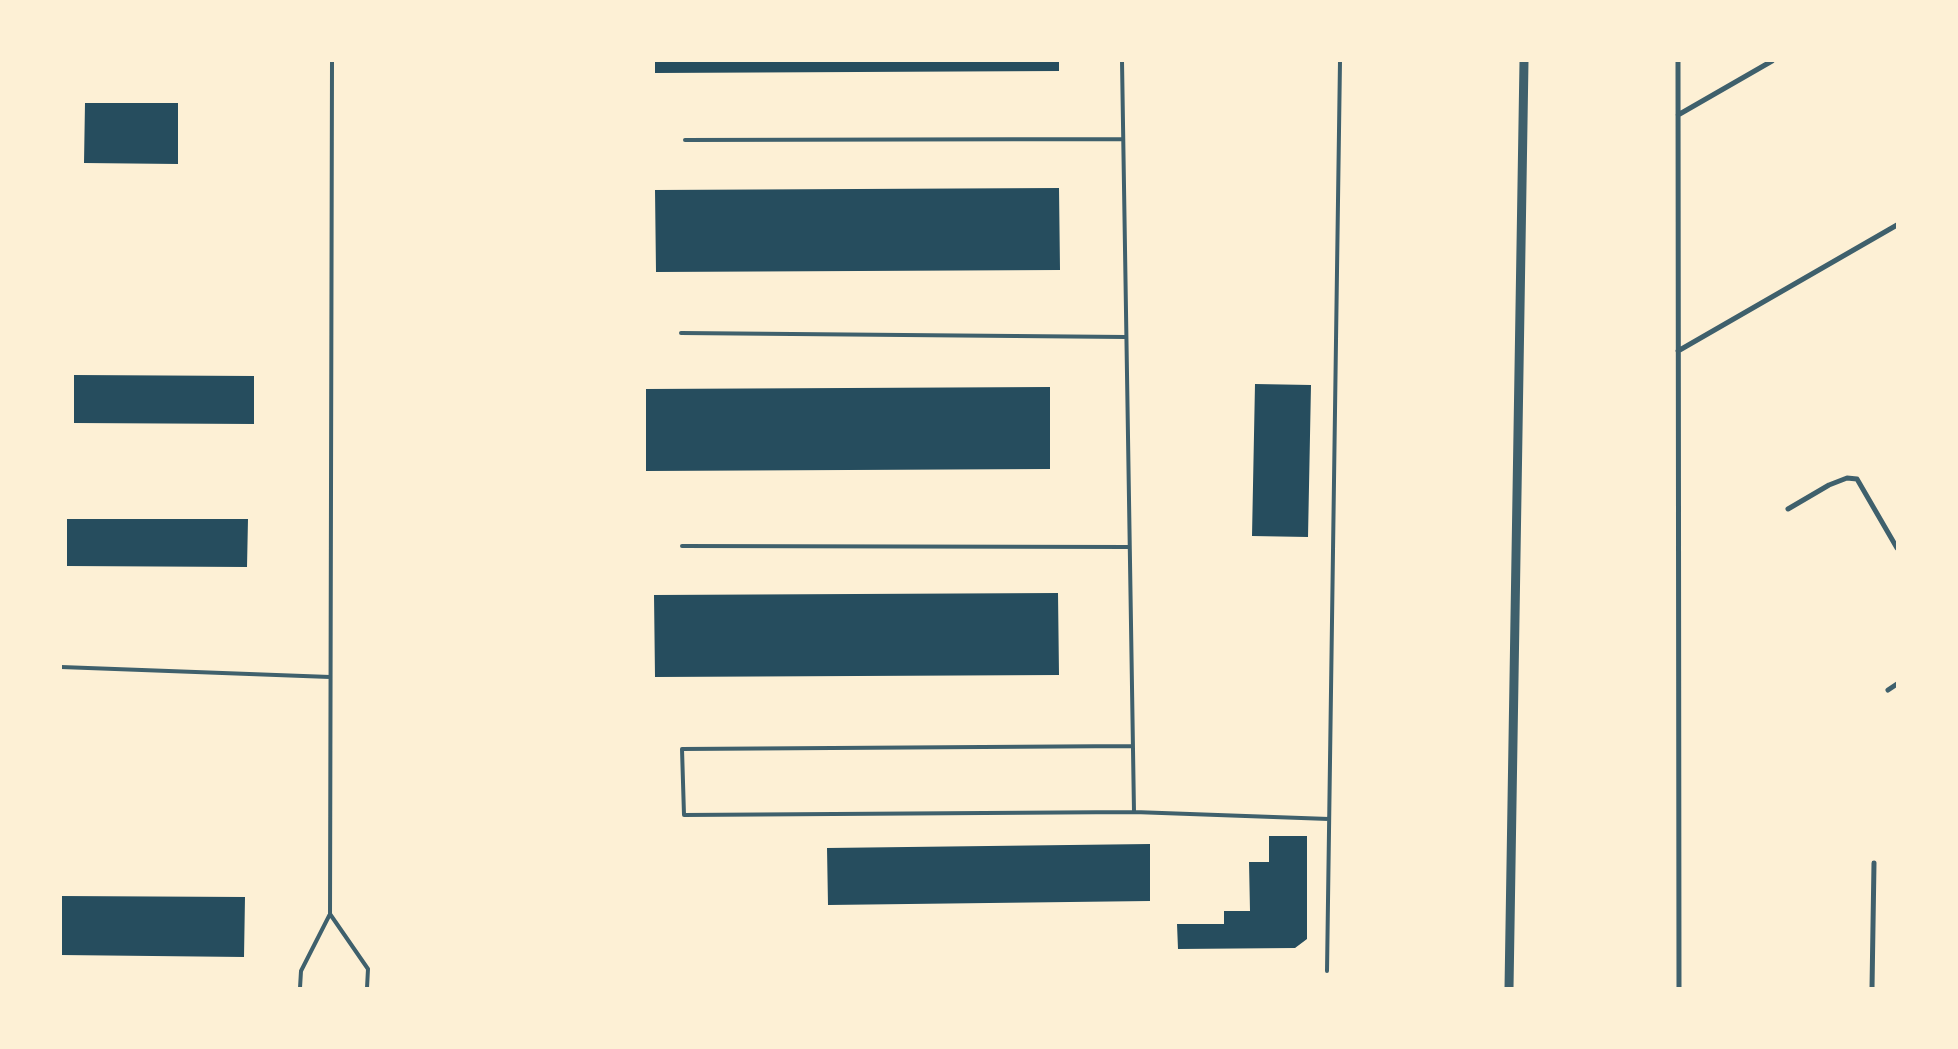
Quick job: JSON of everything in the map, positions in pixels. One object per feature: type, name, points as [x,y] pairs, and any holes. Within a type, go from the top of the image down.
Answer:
[{"type":"street","points":[[1509,988],[1524,61]]},
{"type":"street","points":[[1678,61],[1679,988]]},
{"type":"street","points":[[1678,115],[1772,61]]},
{"type":"street","points":[[1678,351],[1897,225]]},
{"type":"street","points":[[1788,509],[1829,485],[1847,478],[1857,479],[1897,548]]},
{"type":"street","points":[[1888,690],[1897,684]]},
{"type":"street","points":[[1872,988],[1874,863]]},
{"type":"lane","points":[[300,988],[301,971],[330,914],[332,61]]},
{"type":"lane","points":[[1122,61],[1128,548],[1134,812]]},
{"type":"lane","points":[[1327,971],[1340,61]]},
{"type":"lane","points":[[685,140],[1123,139]]},
{"type":"lane","points":[[681,333],[1126,337]]},
{"type":"lane","points":[[682,546],[1128,548]]},
{"type":"lane","points":[[61,667],[330,677]]},
{"type":"lane","points":[[1133,746],[682,749],[684,815],[1134,812],[1330,819]]},
{"type":"lane","points":[[330,914],[368,969],[368,988]]},
{"type":"building","points":[[655,61],[1059,61],[1059,71],[655,73]]},
{"type":"building","points":[[85,103],[178,103],[178,164],[84,163]]},
{"type":"building","points":[[1059,188],[1060,270],[656,272],[655,190]]},
{"type":"building","points":[[74,375],[254,376],[254,424],[74,423]]},
{"type":"building","points":[[1255,384],[1311,385],[1308,537],[1252,536]]},
{"type":"building","points":[[1050,387],[1050,469],[646,471],[646,389]]},
{"type":"building","points":[[67,519],[248,519],[247,567],[67,566]]},
{"type":"building","points":[[1058,593],[1059,675],[655,677],[654,595]]},
{"type":"building","points":[[1269,836],[1307,836],[1307,939],[1295,948],[1178,949],[1177,924],[1224,924],[1224,911],[1250,911],[1249,862],[1269,862]]},
{"type":"building","points":[[1150,844],[1150,901],[828,905],[827,848]]},
{"type":"building","points":[[61,896],[245,897],[244,957],[61,955]]}]
